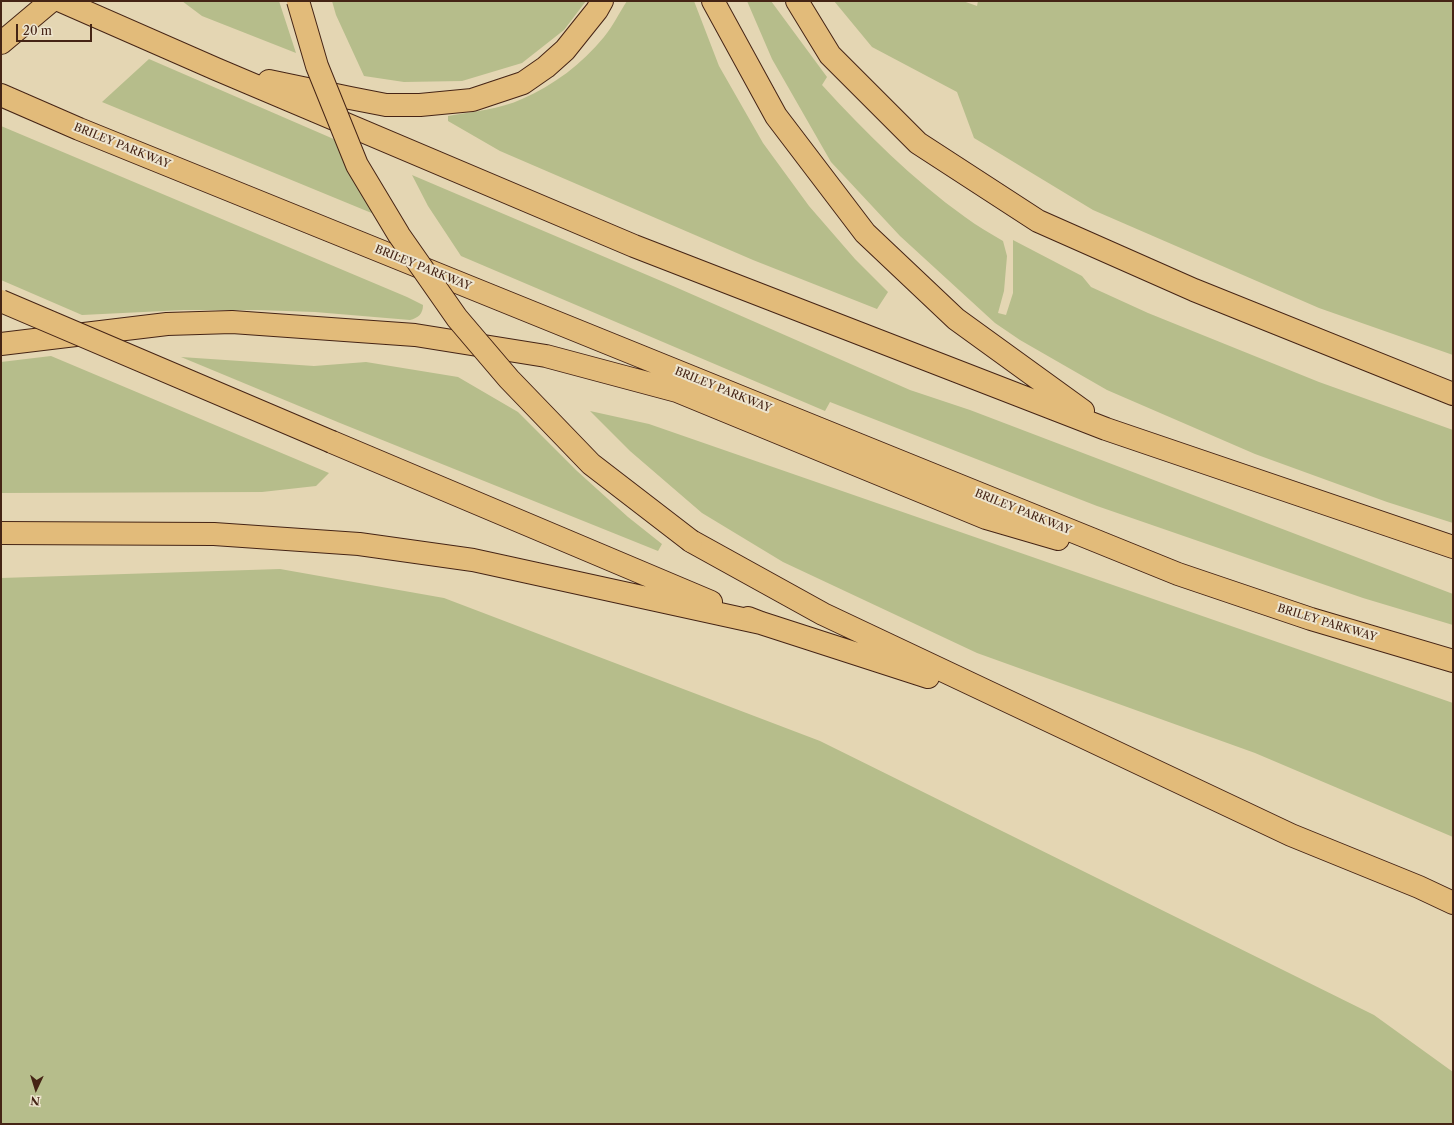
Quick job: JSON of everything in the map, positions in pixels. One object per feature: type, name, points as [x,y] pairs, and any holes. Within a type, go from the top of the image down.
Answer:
[{"type":"highway","points":[[298,1],[317,66],[357,165],[399,235],[458,318],[509,379],[590,464],[690,541],[823,614],[1290,834],[1419,887],[1453,903]]},
{"type":"highway","points":[[216,69],[386,105],[420,105],[472,100],[523,83],[546,67],[565,50],[597,10],[602,1]]},
{"type":"highway","points":[[713,1],[776,116],[865,232],[956,318],[1106,429]]},
{"type":"highway","points":[[796,1],[830,55],[918,143],[1038,222],[1194,290],[1453,394]]},
{"type":"highway","points":[[1,43],[53,2],[165,47],[634,246],[1106,429],[1453,547]]},
{"type":"highway","name":"BRILEY PARKWAY","points":[[1,95],[79,129],[1178,574],[1311,619],[1453,661]]},
{"type":"highway","points":[[1,301],[761,623],[1011,703]]},
{"type":"highway","points":[[1,344],[167,324],[232,322],[415,335],[546,356],[678,391],[986,518],[1178,574]]},
{"type":"highway","points":[[1,533],[214,534],[359,544],[473,560],[761,623]]},
{"type":"green space","points":[[182,1],[279,1],[296,53],[202,16]]},
{"type":"green space","points":[[332,1],[586,1],[564,30],[522,63],[462,81],[404,82],[364,76],[336,15]]},
{"type":"green space","points":[[627,1],[694,1],[719,66],[763,143],[809,206],[855,259],[888,292],[877,309],[753,260],[500,151],[448,121],[448,116],[486,110],[514,102],[545,87],[567,73],[577,65],[604,37]]},
{"type":"green space","points":[[747,1],[771,1],[827,77],[822,85],[855,121],[926,187],[970,220],[1003,241],[1007,256],[1004,291],[998,313],[1006,315],[1013,293],[1013,240],[1082,276],[1091,287],[1148,313],[1319,382],[1453,430],[1453,523],[1387,502],[1255,454],[1107,390],[1020,340],[995,323],[900,236],[831,162],[772,59]]},
{"type":"green space","points":[[834,1],[963,1],[977,6],[978,1],[1453,1],[1453,355],[1319,308],[1093,210],[974,138],[957,92],[872,47]]},
{"type":"green space","points":[[149,59],[336,140],[374,214],[102,102]]},
{"type":"green space","points":[[1,126],[407,297],[423,305],[422,311],[418,317],[410,320],[315,312],[257,310],[184,310],[82,315],[1,280]]},
{"type":"green space","points":[[412,175],[673,286],[910,390],[970,410],[1453,594],[1453,625],[1363,598],[1097,506],[830,402],[825,411],[461,256],[428,206]]},
{"type":"green space","points":[[51,356],[329,473],[316,486],[262,492],[1,493],[1,362]]},
{"type":"green space","points":[[181,357],[314,366],[366,362],[458,377],[518,412],[577,471],[628,517],[662,544],[658,551],[340,423]]},
{"type":"green space","points":[[590,411],[649,424],[1453,703],[1453,837],[1255,753],[977,653],[783,562],[702,513],[630,451]]},
{"type":"green space","points":[[280,569],[444,598],[820,741],[1374,1015],[1453,1072],[1453,1124],[1,1124],[1,578]]}]
